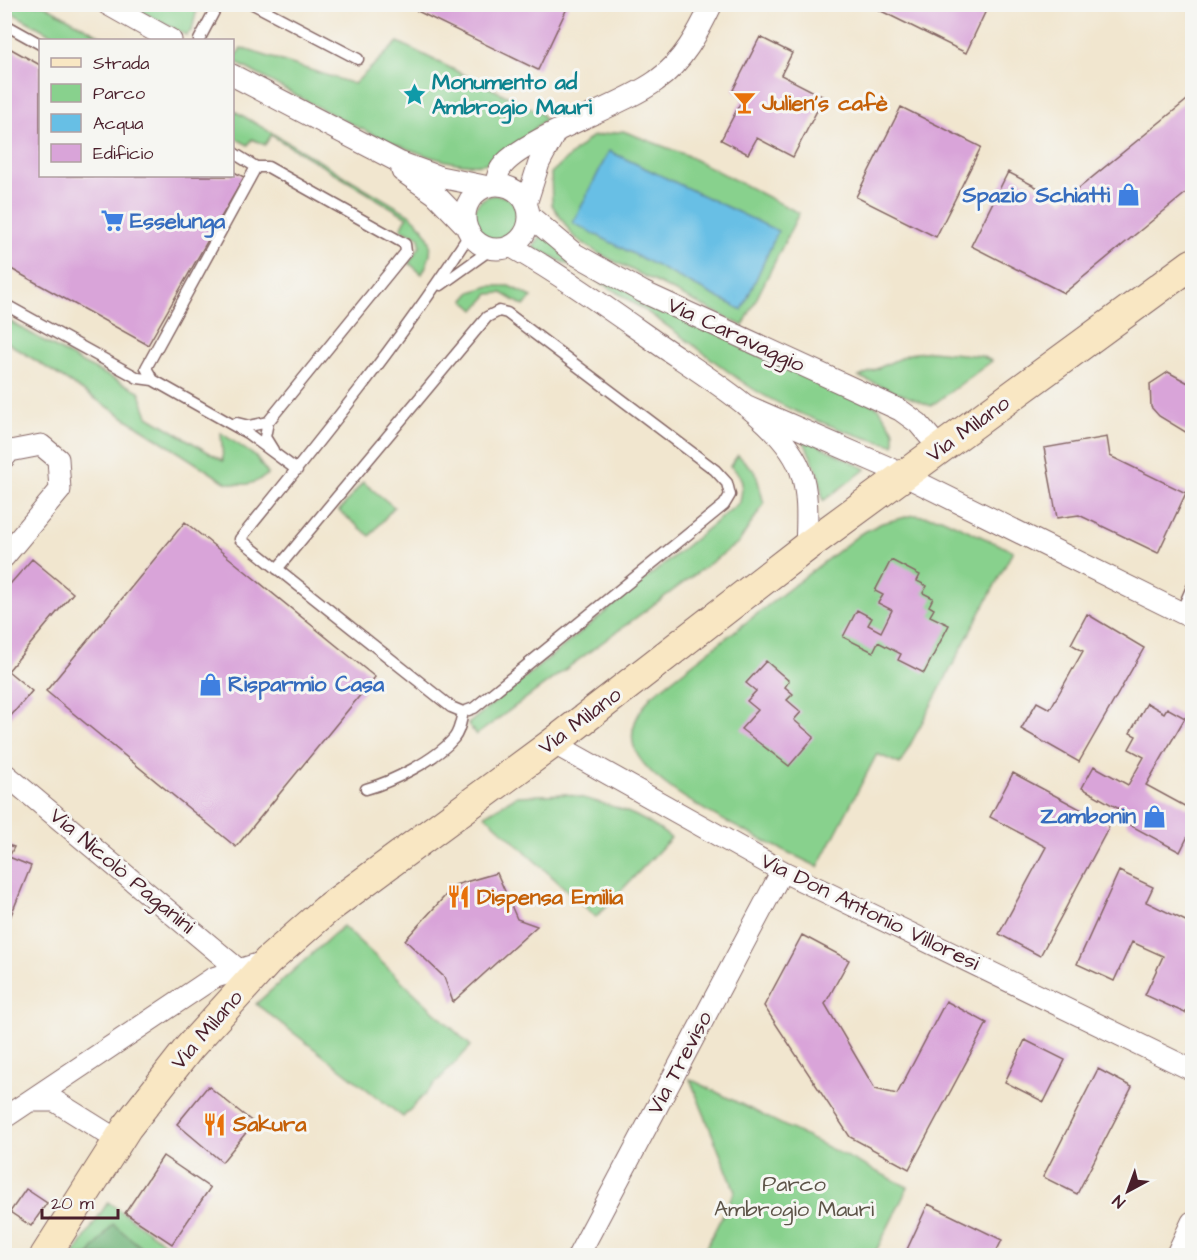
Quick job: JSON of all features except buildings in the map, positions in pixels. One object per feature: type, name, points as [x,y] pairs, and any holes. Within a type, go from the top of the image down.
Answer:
[{"type":"main road","name":"Via Milano","points":[[45,1256],[119,1141],[189,1048],[268,961],[326,910],[553,743],[806,547],[1192,264]]},
{"type":"street","points":[[107,4],[169,39]]},
{"type":"street","points":[[467,230],[464,213],[468,203],[489,186],[501,168],[516,154],[524,148],[634,96],[658,80],[677,63],[698,34],[712,4]]},
{"type":"street","points":[[234,76],[399,162],[440,177],[517,191],[529,211]]},
{"type":"street","points":[[324,124],[435,194],[480,245],[490,249],[512,247],[523,237],[539,163],[555,133]]},
{"type":"street","name":"Via Caravaggio","points":[[529,211],[574,254],[643,292],[900,410],[918,423],[941,450]]},
{"type":"street","name":"Via Caravaggio","points":[[512,247],[557,273],[745,405],[785,444],[801,470],[807,520],[806,547]]},
{"type":"street","name":"Via Caravaggio","points":[[745,405],[904,476],[1187,615]]},
{"type":"street","points":[[4,458],[10,451],[40,445],[58,459],[60,490],[4,557]]},
{"type":"street","name":"Via Don Antonio Villoresi","points":[[553,743],[782,871],[1192,1070]]},
{"type":"street","name":"Via Nicolò Paganini","points":[[4,773],[239,970]]},
{"type":"street","name":"Via Treviso","points":[[578,1256],[782,871]]},
{"type":"street","points":[[4,1118],[213,978],[268,961]]},
{"type":"street","points":[[32,1101],[55,1101],[119,1141]]},
{"type":"street","points":[[1176,1256],[1192,1222]]},
{"type":"lane","points":[[200,39],[218,4]]},
{"type":"lane","points":[[253,4],[358,59]]},
{"type":"lane","points":[[4,24],[39,43]]},
{"type":"lane","points":[[234,153],[256,167],[268,167],[405,244],[406,252],[268,422],[265,437],[273,450]]},
{"type":"lane","points":[[153,380],[146,368],[256,167]]},
{"type":"lane","points":[[277,569],[487,317],[499,311],[507,313],[715,470],[727,483],[730,495],[724,505],[474,708],[463,712],[451,707],[277,569],[240,539],[297,470],[434,290],[467,230]]},
{"type":"lane","points":[[434,290],[490,249]]},
{"type":"lane","points":[[4,304],[138,378],[153,380],[219,417],[273,450],[297,470]]},
{"type":"lane","points":[[219,417],[249,426],[268,422]]},
{"type":"lane","points":[[1187,615],[1192,587]]},
{"type":"lane","points":[[366,789],[388,783],[442,748],[455,737],[463,712]]},
{"type":"green space","points":[[5,4],[44,5],[106,39],[59,39],[5,9]]},
{"type":"green space","points":[[198,4],[192,30],[186,35],[129,5]]},
{"type":"green space","points":[[398,42],[541,113],[545,120],[512,148],[490,162],[466,164],[435,158],[399,146],[361,129],[234,62],[234,59],[241,48],[354,84]]},
{"type":"green space","points":[[234,111],[409,214],[423,228],[430,241],[430,256],[422,274],[409,263],[420,246],[419,237],[401,229],[407,217],[271,135],[265,145],[252,139],[248,145],[234,138]]},
{"type":"green space","points":[[623,131],[686,155],[799,213],[743,326],[598,253],[573,236],[552,205],[551,173],[591,137]]},
{"type":"green space","points":[[496,195],[512,202],[519,218],[512,234],[496,241],[480,234],[473,218],[480,202]]},
{"type":"green space","points":[[542,234],[879,408],[894,431],[894,445],[818,421],[762,394],[739,380],[630,301],[573,267],[533,248]]},
{"type":"green space","points":[[490,286],[509,286],[532,297],[524,306],[502,293],[489,294],[475,310],[464,300],[471,292]]},
{"type":"green space","points":[[4,318],[84,364],[139,391],[148,416],[223,461],[221,433],[255,456],[268,474],[248,484],[225,482],[5,341]]},
{"type":"green space","points":[[931,351],[981,356],[992,361],[931,406],[859,377],[909,354]]},
{"type":"green space","points":[[802,437],[866,469],[823,501],[819,475]]},
{"type":"green space","points":[[738,455],[756,473],[764,504],[739,542],[476,735],[468,724],[740,502],[741,478],[730,466]]},
{"type":"green space","points":[[363,482],[394,507],[370,536],[339,511]]},
{"type":"green space","points":[[914,515],[941,518],[1013,551],[900,764],[877,754],[818,867],[745,832],[689,801],[646,767],[635,750],[632,735],[636,721],[651,696],[860,534],[882,523]]},
{"type":"green space","points":[[567,794],[596,801],[634,815],[671,838],[596,917],[485,815],[517,796]]},
{"type":"green space","points":[[343,926],[471,1046],[403,1117],[256,1004]]},
{"type":"green space","name":"Parco Ambrogio Mauri","points":[[690,1079],[908,1187],[874,1255],[702,1255],[735,1191]]},
{"type":"green space","points":[[108,1202],[181,1255],[73,1256]]},
{"type":"green space","points":[[113,1224],[151,1255],[89,1255]]},
{"type":"water","points":[[609,151],[778,231],[742,310],[573,223]]},
{"type":"place","name":"Monumento ad Ambrogio Mauri","points":[[414,95]]},
{"type":"place","name":"Julien's cafè","points":[[744,103]]},
{"type":"place","name":"Spazio Schiatti","points":[[1128,195]]},
{"type":"place","name":"Esselunga","points":[[112,221]]},
{"type":"place","name":"Risparmio Casa","points":[[210,684]]},
{"type":"place","name":"Zambonin","points":[[1154,816]]},
{"type":"place","name":"Dispensa Emilia","points":[[459,897]]},
{"type":"place","name":"Sakura","points":[[215,1124]]}]
